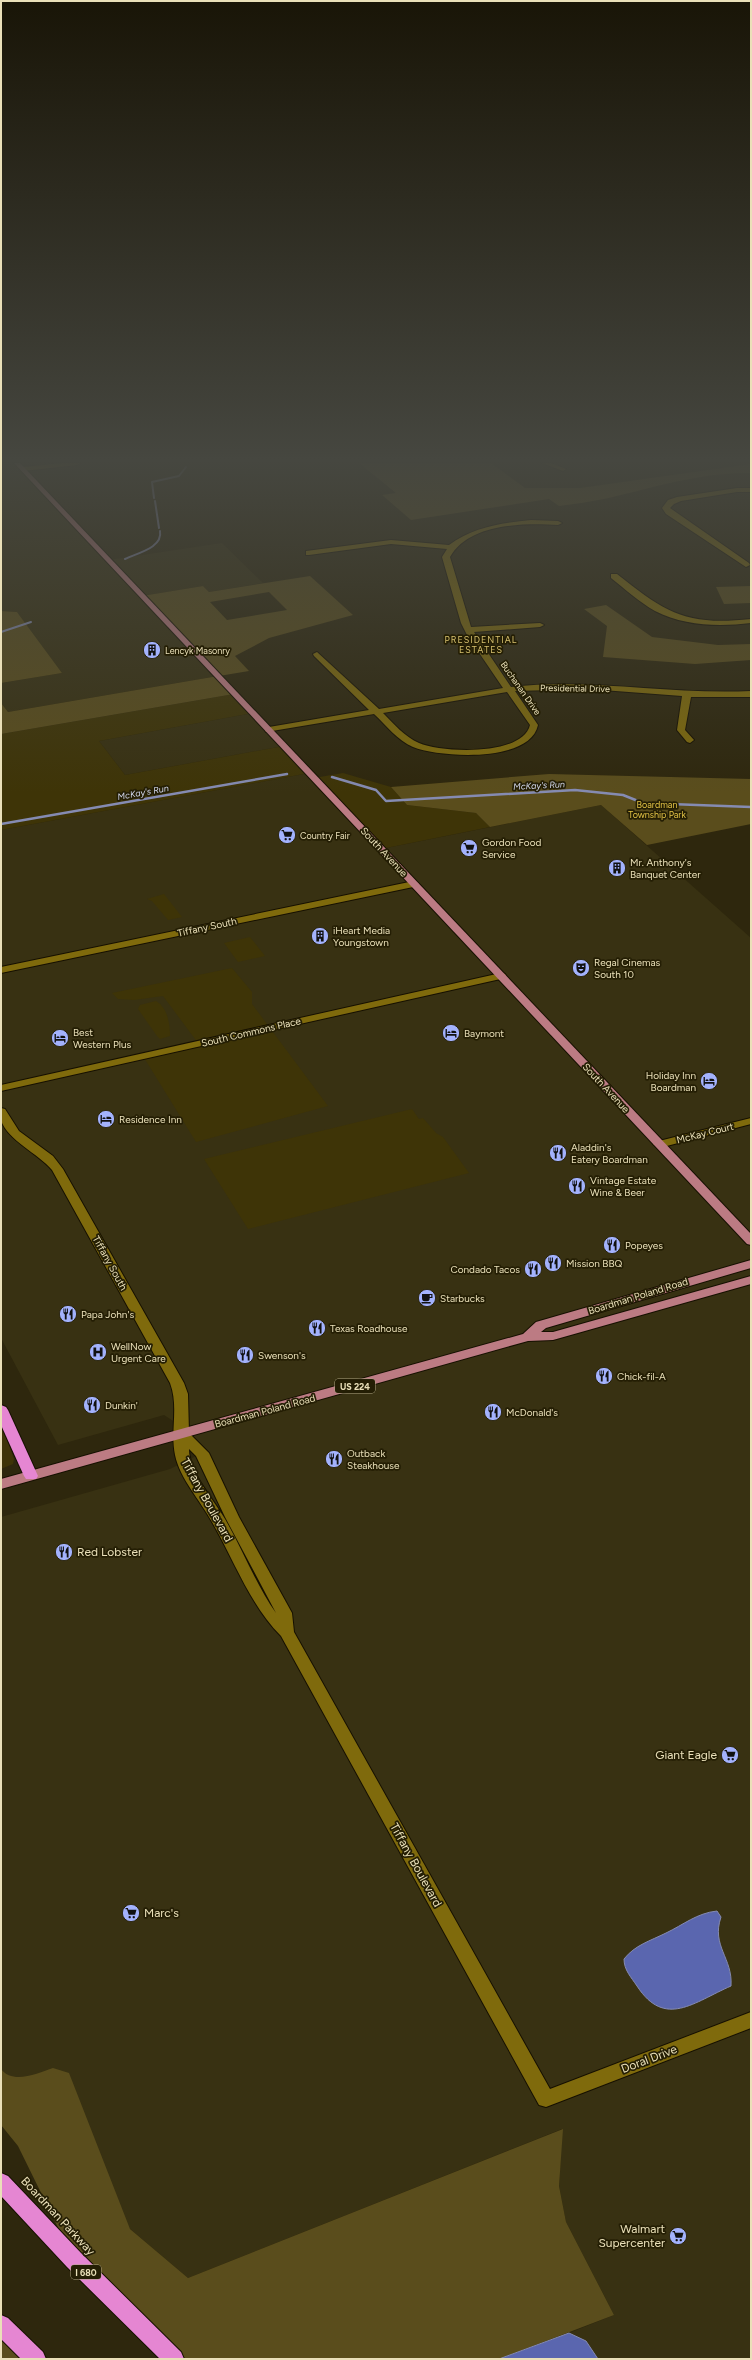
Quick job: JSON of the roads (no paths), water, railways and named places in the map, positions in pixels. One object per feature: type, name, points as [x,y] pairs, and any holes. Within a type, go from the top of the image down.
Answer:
[{"type":"highway","points":[[1,1410],[31,1476]]},
{"type":"highway","name":"Boardman Parkway","points":[[1,2182],[74,2260],[174,2359]]},
{"type":"highway","points":[[1,2325],[36,2359]]},
{"type":"main road","name":"South Avenue","points":[[121,573],[751,1241]]},
{"type":"main road","name":"Boardman Poland Road","points":[[528,1337],[541,1325],[751,1264]]},
{"type":"main road","name":"Boardman Poland Road","points":[[1,1484],[528,1337],[553,1336],[751,1280]]},
{"type":"street","name":"Buchanan Drive","points":[[317,654],[406,739],[420,746],[453,753],[492,750],[523,741],[534,730],[531,720],[469,630],[450,573]]},
{"type":"street","points":[[614,576],[654,606],[672,615],[711,622],[751,621]]},
{"type":"street","points":[[469,630],[540,625]]},
{"type":"street","name":"Presidential Drive","points":[[271,732],[509,688],[574,686],[688,694],[751,694]]},
{"type":"street","points":[[688,694],[681,730],[690,740]]},
{"type":"street","name":"Tiffany South","points":[[1,970],[414,884]]},
{"type":"street","name":"South Commons Place","points":[[1,1088],[501,976]]},
{"type":"street","name":"Tiffany South","points":[[1,1111],[16,1133],[49,1159],[57,1169],[177,1383],[181,1394],[181,1434]]},
{"type":"street","name":"McKay Court","points":[[659,1144],[751,1121]]},
{"type":"street","name":"Tiffany Boulevard","points":[[181,1434],[182,1454],[191,1476],[218,1519],[270,1616],[286,1632],[546,2099]]},
{"type":"street","name":"Tiffany Boulevard","points":[[181,1434],[202,1453],[232,1517],[284,1613],[286,1632]]},
{"type":"street","name":"Doral Drive","points":[[546,2099],[751,2020]]},
{"type":"water","points":[[717,1911],[721,1917],[719,1927],[720,1944],[729,1967],[731,1986],[681,2008],[669,2009],[658,2006],[648,1999],[637,1986],[625,1967],[624,1959],[633,1950],[643,1944],[703,1914]]},
{"type":"water","points":[[569,2333],[586,2341],[598,2359],[499,2359]]},
{"type":"waterway","points":[[1,632],[31,622]]},
{"type":"waterway","name":"McKay's Run","points":[[1,824],[287,774]]},
{"type":"waterway","name":"McKay's Run","points":[[332,777],[376,790],[386,801],[575,790],[623,795],[643,803],[751,807]]},
{"type":"place","name":"Lencyk Masonry","points":[[152,650]]},
{"type":"place","name":"Country Fair","points":[[287,835]]},
{"type":"place","name":"Gordon Food Service","points":[[469,848]]},
{"type":"place","name":"Mr. Anthony's Banquet Center","points":[[617,868]]},
{"type":"place","name":"iHeart Media Youngstown","points":[[320,936]]},
{"type":"place","name":"Regal Cinemas South 10","points":[[581,968]]},
{"type":"place","name":"Baymont","points":[[451,1033]]},
{"type":"place","name":"Best Western Plus","points":[[60,1038]]},
{"type":"place","name":"Holiday Inn Boardman","points":[[709,1081]]},
{"type":"place","name":"Residence Inn","points":[[106,1119]]},
{"type":"place","name":"Aladdin's Eatery Boardman","points":[[558,1153]]},
{"type":"place","name":"Vintage Estate Wine & Beer","points":[[577,1186]]},
{"type":"place","name":"Popeyes","points":[[612,1245]]},
{"type":"place","name":"Mission BBQ","points":[[553,1263]]},
{"type":"place","name":"Condado Tacos","points":[[533,1269]]},
{"type":"place","name":"Starbucks","points":[[427,1298]]},
{"type":"place","name":"Papa John's","points":[[68,1314]]},
{"type":"place","name":"Texas Roadhouse","points":[[317,1328]]},
{"type":"place","name":"WellNow Urgent Care","points":[[98,1352]]},
{"type":"place","name":"Swenson's","points":[[245,1355]]},
{"type":"place","name":"Chick-fil-A","points":[[604,1376]]},
{"type":"place","name":"Dunkin'","points":[[92,1405]]},
{"type":"place","name":"McDonald's","points":[[493,1412]]},
{"type":"place","name":"Outback Steakhouse","points":[[334,1459]]},
{"type":"place","name":"Red Lobster","points":[[64,1552]]},
{"type":"place","name":"Giant Eagle","points":[[730,1755]]},
{"type":"place","name":"Marc's","points":[[131,1913]]},
{"type":"place","name":"Walmart Supercenter","points":[[678,2236]]},
{"type":"district","name":"PRESIDENTIAL ESTATES","points":[[481,644]]},
{"type":"park label","name":"Boardman Township Park","points":[[657,810]]}]
